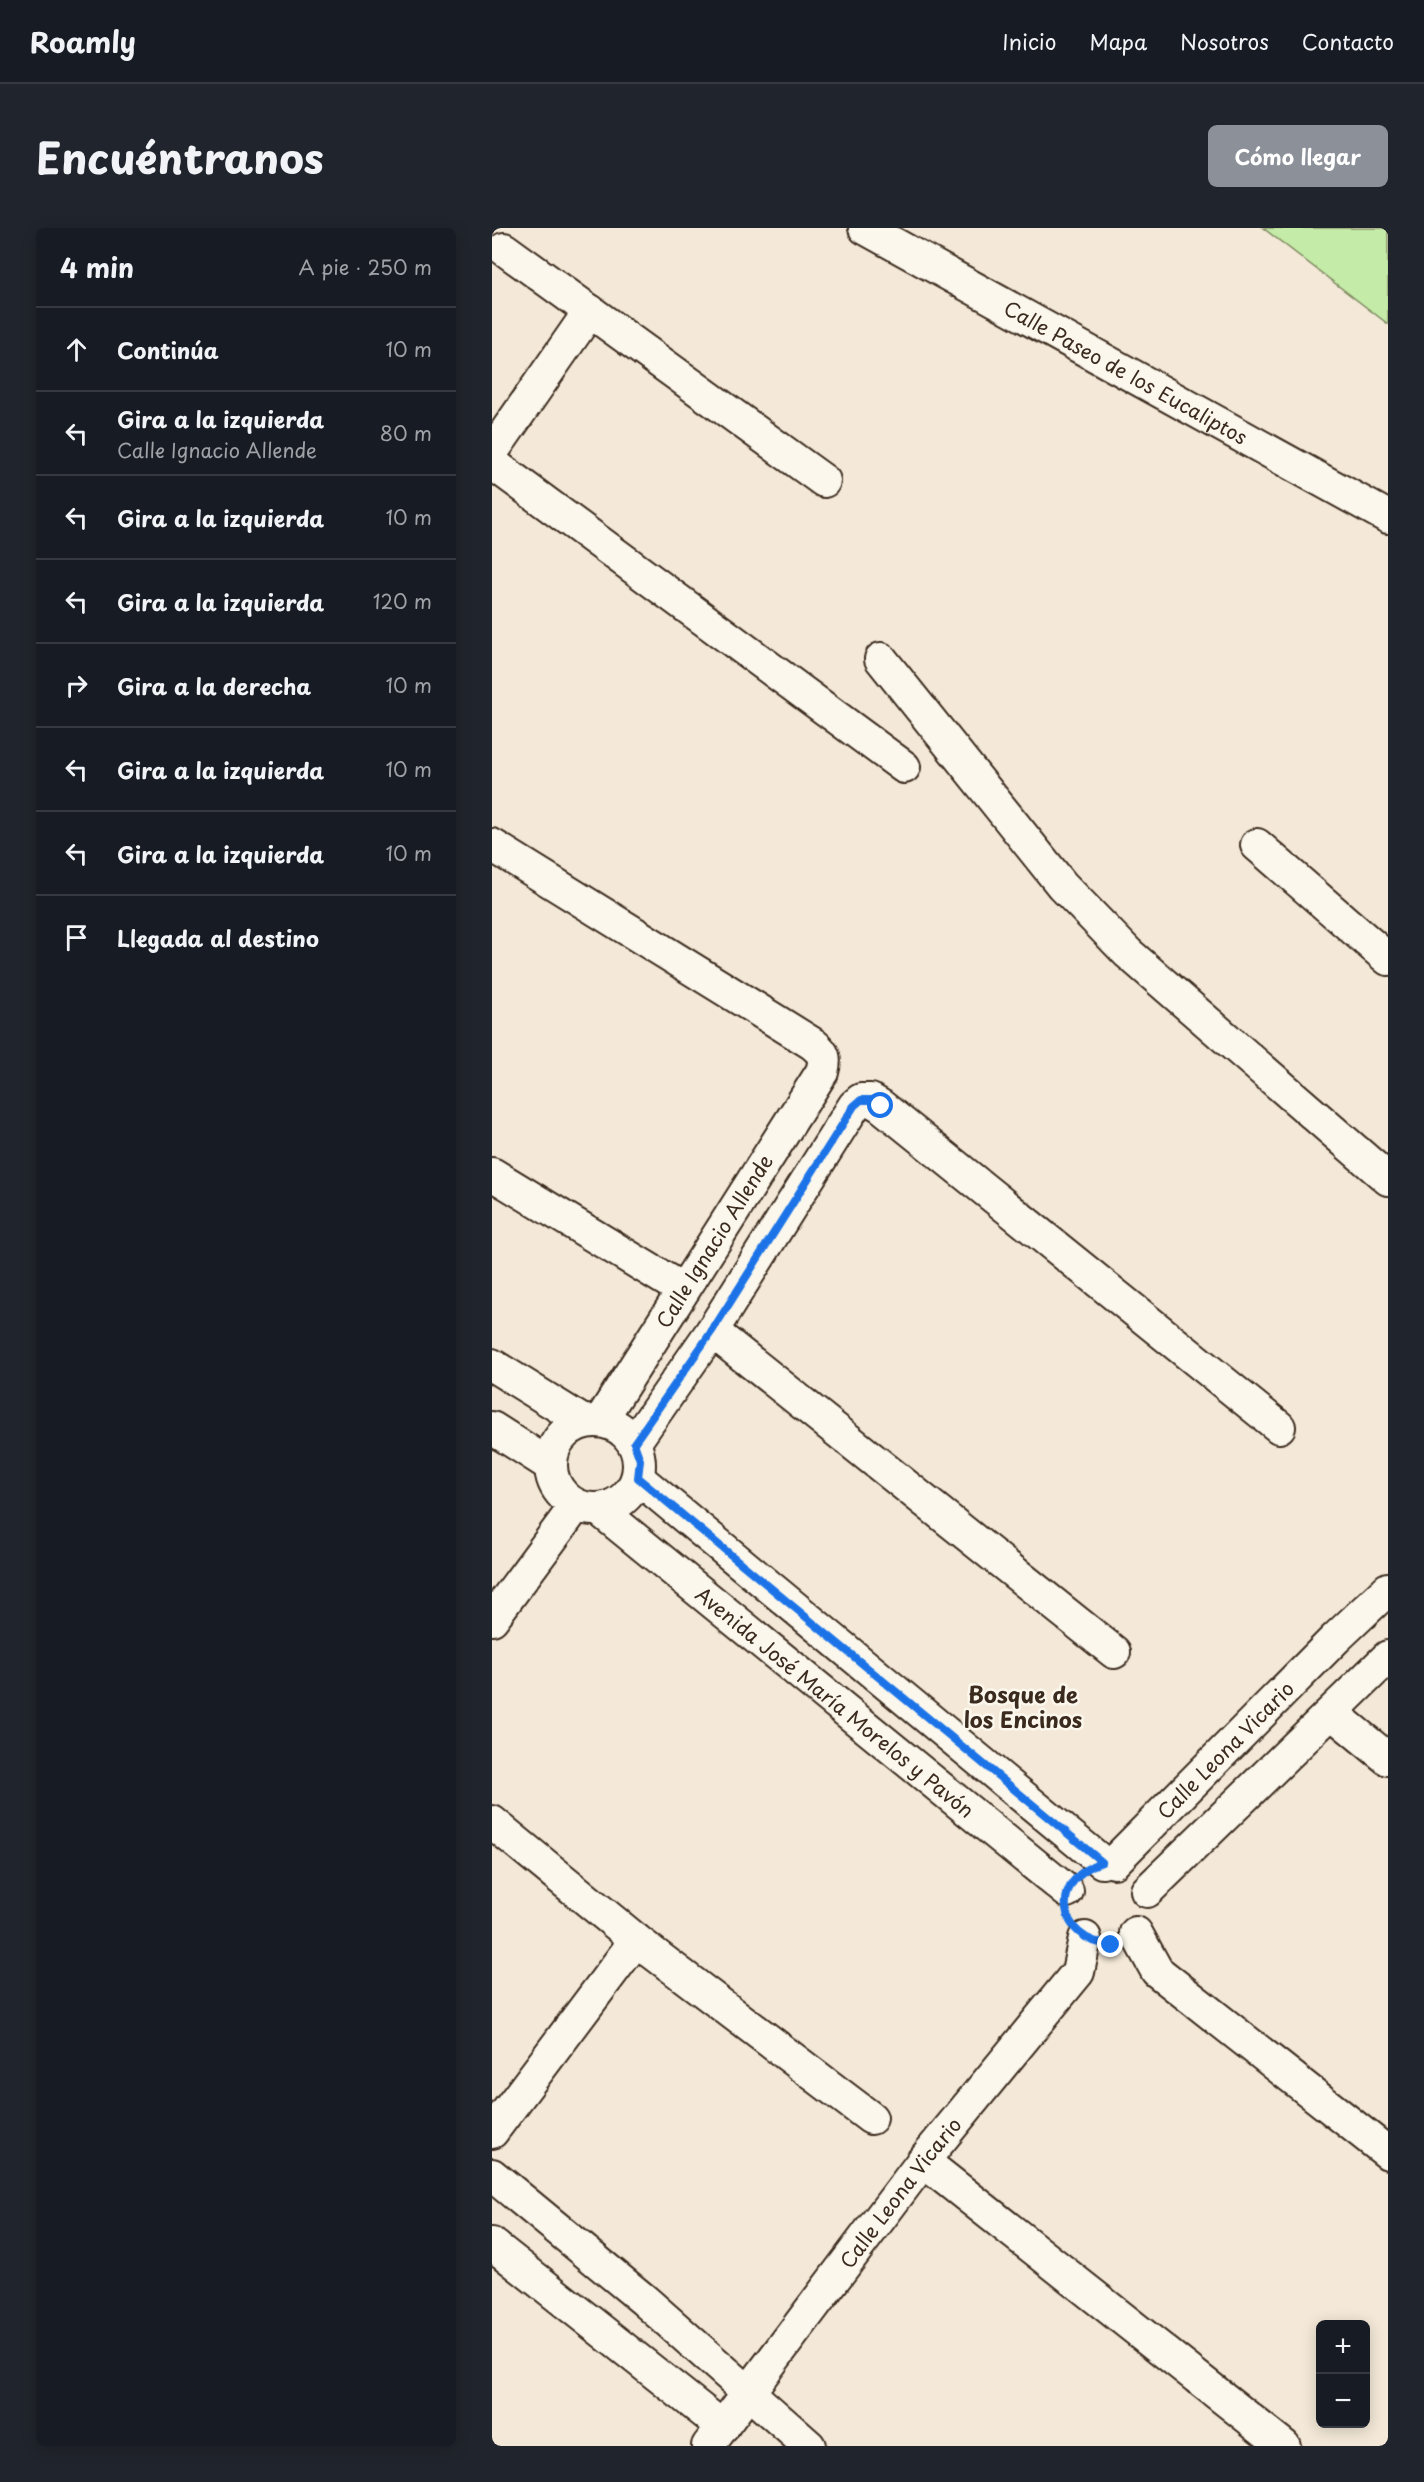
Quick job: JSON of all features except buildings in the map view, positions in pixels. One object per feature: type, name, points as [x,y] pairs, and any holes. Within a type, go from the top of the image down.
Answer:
[{"type":"street","name":"Calle Paseo de los Eucaliptos","points":[[866,228],[1388,517]]},
{"type":"street","points":[[504,249],[824,481]]},
{"type":"street","points":[[492,452],[590,310]]},
{"type":"street","points":[[492,463],[903,767]]},
{"type":"street","points":[[881,659],[1062,885],[1128,953],[1388,1179]]},
{"type":"street","name":"Calle Ignacio Allende","points":[[492,844],[813,1044],[823,1053],[825,1061],[822,1072],[683,1290],[592,1421]]},
{"type":"street","points":[[1257,845],[1388,959]]},
{"type":"street","points":[[634,1443],[712,1331],[854,1106],[861,1100],[871,1100],[881,1106],[1279,1427]]},
{"type":"street","points":[[492,1174],[683,1290]]},
{"type":"street","points":[[712,1331],[1114,1652]]},
{"type":"street","points":[[492,1365],[592,1421],[620,1428],[634,1443],[640,1460],[638,1478],[624,1500],[588,1509],[492,1619]]},
{"type":"street","points":[[588,1509],[556,1490],[550,1465],[554,1446],[566,1431],[592,1421]]},
{"type":"street","points":[[492,1428],[550,1465]]},
{"type":"street","points":[[638,1478],[1108,1862],[1128,1867],[1140,1877],[1147,1891],[1148,1914],[1136,1933],[1124,1941],[1111,1945],[1097,1944],[1084,1938],[1072,1926],[1066,1909],[1067,1891],[1075,1877],[1086,1867],[1108,1862]]},
{"type":"street","name":"Avenida José María Morelos y Pavón","points":[[588,1509],[1067,1891]]},
{"type":"street","name":"Calle Leona Vicario","points":[[1108,1862],[1388,1589]]},
{"type":"street","points":[[1147,1891],[1379,1666],[1336,1638]]},
{"type":"street","points":[[1332,1713],[1388,1759]]},
{"type":"street","points":[[492,1822],[636,1940],[871,2118]]},
{"type":"street","points":[[1136,1933],[1157,1971],[1388,2153]]},
{"type":"street","name":"Calle Leona Vicario","points":[[716,2436],[750,2394],[923,2161],[1078,1972],[1084,1938]]},
{"type":"street","points":[[492,2132],[636,1940]]},
{"type":"street","points":[[923,2161],[1284,2446]]},
{"type":"street","points":[[492,2175],[644,2300],[809,2446]]},
{"type":"street","points":[[492,2244],[716,2436]]},
{"type":"green space","points":[[1263,228],[1388,228],[1388,324]]},
{"type":"district","name":"Bosque de los Encinos","points":[[1023,1706]]},
{"type":"route","points":[[881,1106],[871,1100],[861,1100],[854,1106],[712,1331],[634,1443],[640,1460],[638,1478],[1102,1862],[1086,1867],[1075,1877],[1067,1891],[1066,1909],[1072,1926],[1084,1938],[1097,1944],[1111,1945]]}]
